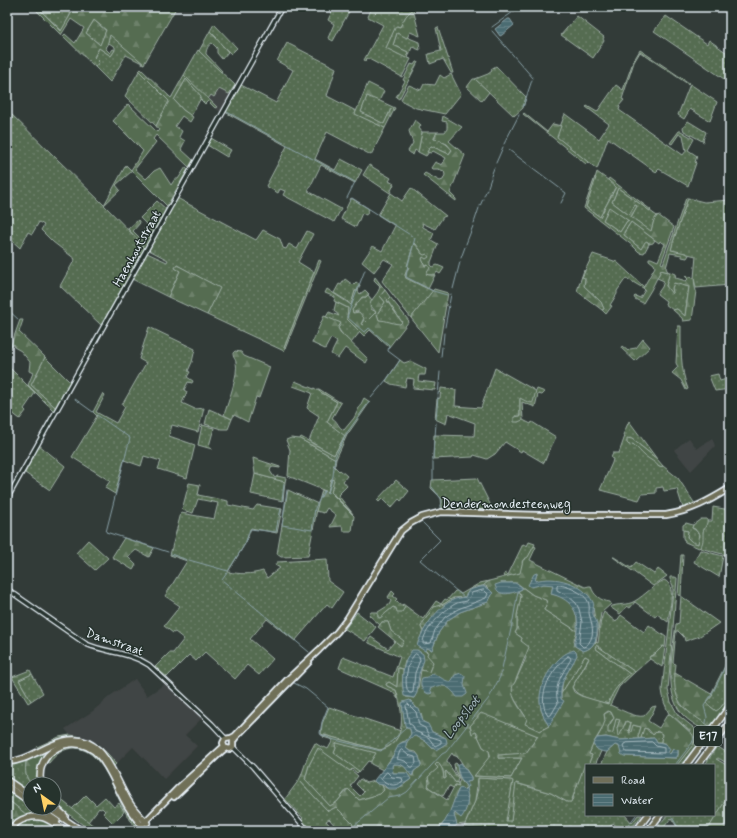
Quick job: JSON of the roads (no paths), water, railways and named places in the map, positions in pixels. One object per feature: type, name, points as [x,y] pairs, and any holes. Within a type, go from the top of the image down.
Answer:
[{"type":"highway","name":"E17","points":[[687,764],[730,706]]},
{"type":"highway","name":"E17","points":[[699,764],[730,722]]},
{"type":"highway","points":[[7,762],[20,760],[64,741],[78,740],[88,743],[104,756],[112,767],[131,805],[144,825]]},
{"type":"highway","points":[[40,776],[43,763],[53,751],[66,745],[83,745],[96,752],[104,762],[124,800],[144,825]]},
{"type":"highway","points":[[7,780],[22,790]]},
{"type":"highway","points":[[7,786],[22,796]]},
{"type":"highway","points":[[62,812],[79,826],[81,830]]},
{"type":"highway","points":[[9,831],[14,824],[19,821],[37,816],[72,831]]},
{"type":"highway","points":[[50,816],[72,831]]},
{"type":"highway","points":[[60,816],[81,830]]},
{"type":"highway","points":[[636,830],[647,816]]},
{"type":"highway","points":[[648,831],[659,816]]},
{"type":"main road","name":"Dendermondesteenweg","points":[[225,747],[223,743],[230,739],[287,680],[337,632],[347,619],[397,536],[406,526],[422,517],[442,512],[666,514],[691,509],[730,488]]},
{"type":"main road","points":[[136,831],[144,825],[177,789],[225,747],[233,747],[230,739]]},
{"type":"street","name":"Haenhoutstraat","points":[[7,499],[282,7]]},
{"type":"street","name":"Damstraat","points":[[7,589],[86,644],[137,658],[150,665],[212,724],[230,739]]},
{"type":"street","points":[[233,747],[255,769],[308,831]]},
{"type":"water","points":[[510,19],[514,25],[500,36],[495,29]]},
{"type":"water","points":[[537,573],[535,581],[551,579],[568,582],[576,585],[588,595],[594,605],[593,612],[597,625],[596,639],[591,647],[583,651],[575,646],[577,617],[575,611],[568,602],[551,594],[553,585],[544,584],[531,587],[528,585],[534,574]]},
{"type":"water","points":[[501,583],[515,583],[522,587],[522,589],[506,594],[502,593],[499,592],[495,585]]},
{"type":"water","points":[[483,586],[493,593],[488,602],[460,612],[448,620],[439,632],[432,650],[427,648],[425,651],[417,646],[423,632],[437,612],[449,602],[465,597],[469,590]]},
{"type":"water","points":[[412,650],[417,650],[423,654],[424,660],[419,674],[417,693],[414,698],[404,696],[403,683],[404,666]]},
{"type":"water","points":[[574,650],[577,655],[563,681],[562,686],[561,699],[564,701],[549,726],[540,703],[541,689],[547,674],[554,664],[564,655]]},
{"type":"water","points":[[461,673],[465,676],[464,685],[467,693],[463,697],[457,697],[449,688],[442,686],[430,689],[432,693],[429,694],[422,688],[422,678],[432,674],[451,682],[455,675]]},
{"type":"water","points":[[410,700],[416,708],[419,709],[423,722],[428,724],[432,732],[446,738],[447,743],[436,750],[425,741],[415,736],[411,737],[406,744],[406,748],[419,756],[421,766],[414,771],[412,776],[405,767],[398,764],[393,764],[393,773],[407,773],[411,779],[397,789],[388,789],[384,785],[377,784],[374,781],[392,758],[399,744],[406,741],[411,734],[410,729],[406,728],[405,725],[402,704],[403,702]]},
{"type":"water","points":[[606,737],[620,740],[655,738],[657,742],[669,747],[670,749],[668,753],[670,754],[673,749],[678,750],[678,755],[676,758],[624,756],[621,754],[619,746],[615,745],[607,752],[600,751],[593,744],[597,738]]},
{"type":"water","points":[[461,763],[471,777],[471,781],[467,782],[468,786],[466,788],[457,768],[457,765]]},
{"type":"water","points":[[460,787],[464,790],[466,788],[468,800],[465,811],[461,818],[455,813],[454,815],[457,825],[447,830],[436,831],[448,816]]},
{"type":"waterway","name":"Loopsloot","points":[[492,27],[520,7]]},
{"type":"waterway","name":"Loopsloot","points":[[492,31],[533,78]]},
{"type":"waterway","name":"Loopsloot","points":[[523,107],[532,80]]},
{"type":"waterway","points":[[227,112],[355,182],[347,198]]},
{"type":"waterway","name":"Loopsloot","points":[[504,144],[519,115]]},
{"type":"waterway","name":"Loopsloot","points":[[496,163],[503,147]]},
{"type":"waterway","points":[[509,150],[566,193],[561,203]]},
{"type":"waterway","name":"Loopsloot","points":[[491,176],[494,168]]},
{"type":"waterway","name":"Loopsloot","points":[[488,187],[491,178]]},
{"type":"waterway","name":"Loopsloot","points":[[484,196],[487,189]]},
{"type":"waterway","points":[[350,201],[352,198],[415,238],[406,277],[433,291],[447,295]]},
{"type":"waterway","name":"Loopsloot","points":[[480,206],[483,199]]},
{"type":"waterway","name":"Loopsloot","points":[[474,223],[479,208]]},
{"type":"waterway","name":"Loopsloot","points":[[466,244],[473,226]]},
{"type":"waterway","name":"Loopsloot","points":[[461,258],[465,247]]},
{"type":"waterway","name":"Loopsloot","points":[[453,289],[460,262]]},
{"type":"waterway","points":[[365,270],[347,317],[364,332],[369,328],[389,345],[388,351],[400,360],[371,398]]},
{"type":"waterway","name":"Loopsloot","points":[[445,327],[451,294]]},
{"type":"waterway","points":[[7,309],[19,320]]},
{"type":"waterway","name":"Loopsloot","points":[[443,344],[444,333]]},
{"type":"waterway","points":[[7,342],[11,346]]},
{"type":"waterway","name":"Loopsloot","points":[[441,357],[442,347]]},
{"type":"waterway","name":"Loopsloot","points":[[438,395],[440,372]]},
{"type":"waterway","name":"Loopsloot","points":[[436,419],[438,397]]},
{"type":"waterway","points":[[75,399],[93,412]]},
{"type":"waterway","points":[[283,520],[282,525],[312,530],[315,508],[324,491],[328,493],[333,476],[335,457],[346,434],[369,402]]},
{"type":"waterway","points":[[97,415],[130,438],[106,532],[168,552]]},
{"type":"waterway","name":"Loopsloot","points":[[435,437],[436,423]]},
{"type":"waterway","name":"Loopsloot","points":[[433,460],[434,439]]},
{"type":"waterway","name":"Loopsloot","points":[[433,462],[433,480]]},
{"type":"waterway","points":[[282,501],[284,484]]},
{"type":"waterway","name":"Loopsloot","points":[[432,487],[442,500],[442,503]]},
{"type":"waterway","points":[[283,518],[287,490]]},
{"type":"waterway","points":[[279,517],[281,509]]},
{"type":"waterway","points":[[189,560],[228,571],[245,544],[250,529],[276,532],[278,520]]},
{"type":"waterway","name":"Loopsloot","points":[[423,523],[440,540],[420,560],[465,598]]},
{"type":"waterway","points":[[171,554],[187,560]]},
{"type":"waterway","points":[[227,573],[222,580],[309,652]]},
{"type":"waterway","name":"Loopsloot","points":[[348,831],[388,798],[400,796],[407,792],[442,754],[446,752],[489,698],[500,677],[518,591]]},
{"type":"waterway","points":[[706,723],[707,717],[704,706],[721,676],[725,666],[730,642]]},
{"type":"waterway","points":[[294,683],[306,689],[328,707],[322,722],[321,735],[335,740],[381,751],[407,727]]},
{"type":"waterway","points":[[676,764],[692,743],[695,736]]},
{"type":"waterway","points":[[624,831],[635,816]]},
{"type":"waterway","points":[[672,817],[680,831]]}]
